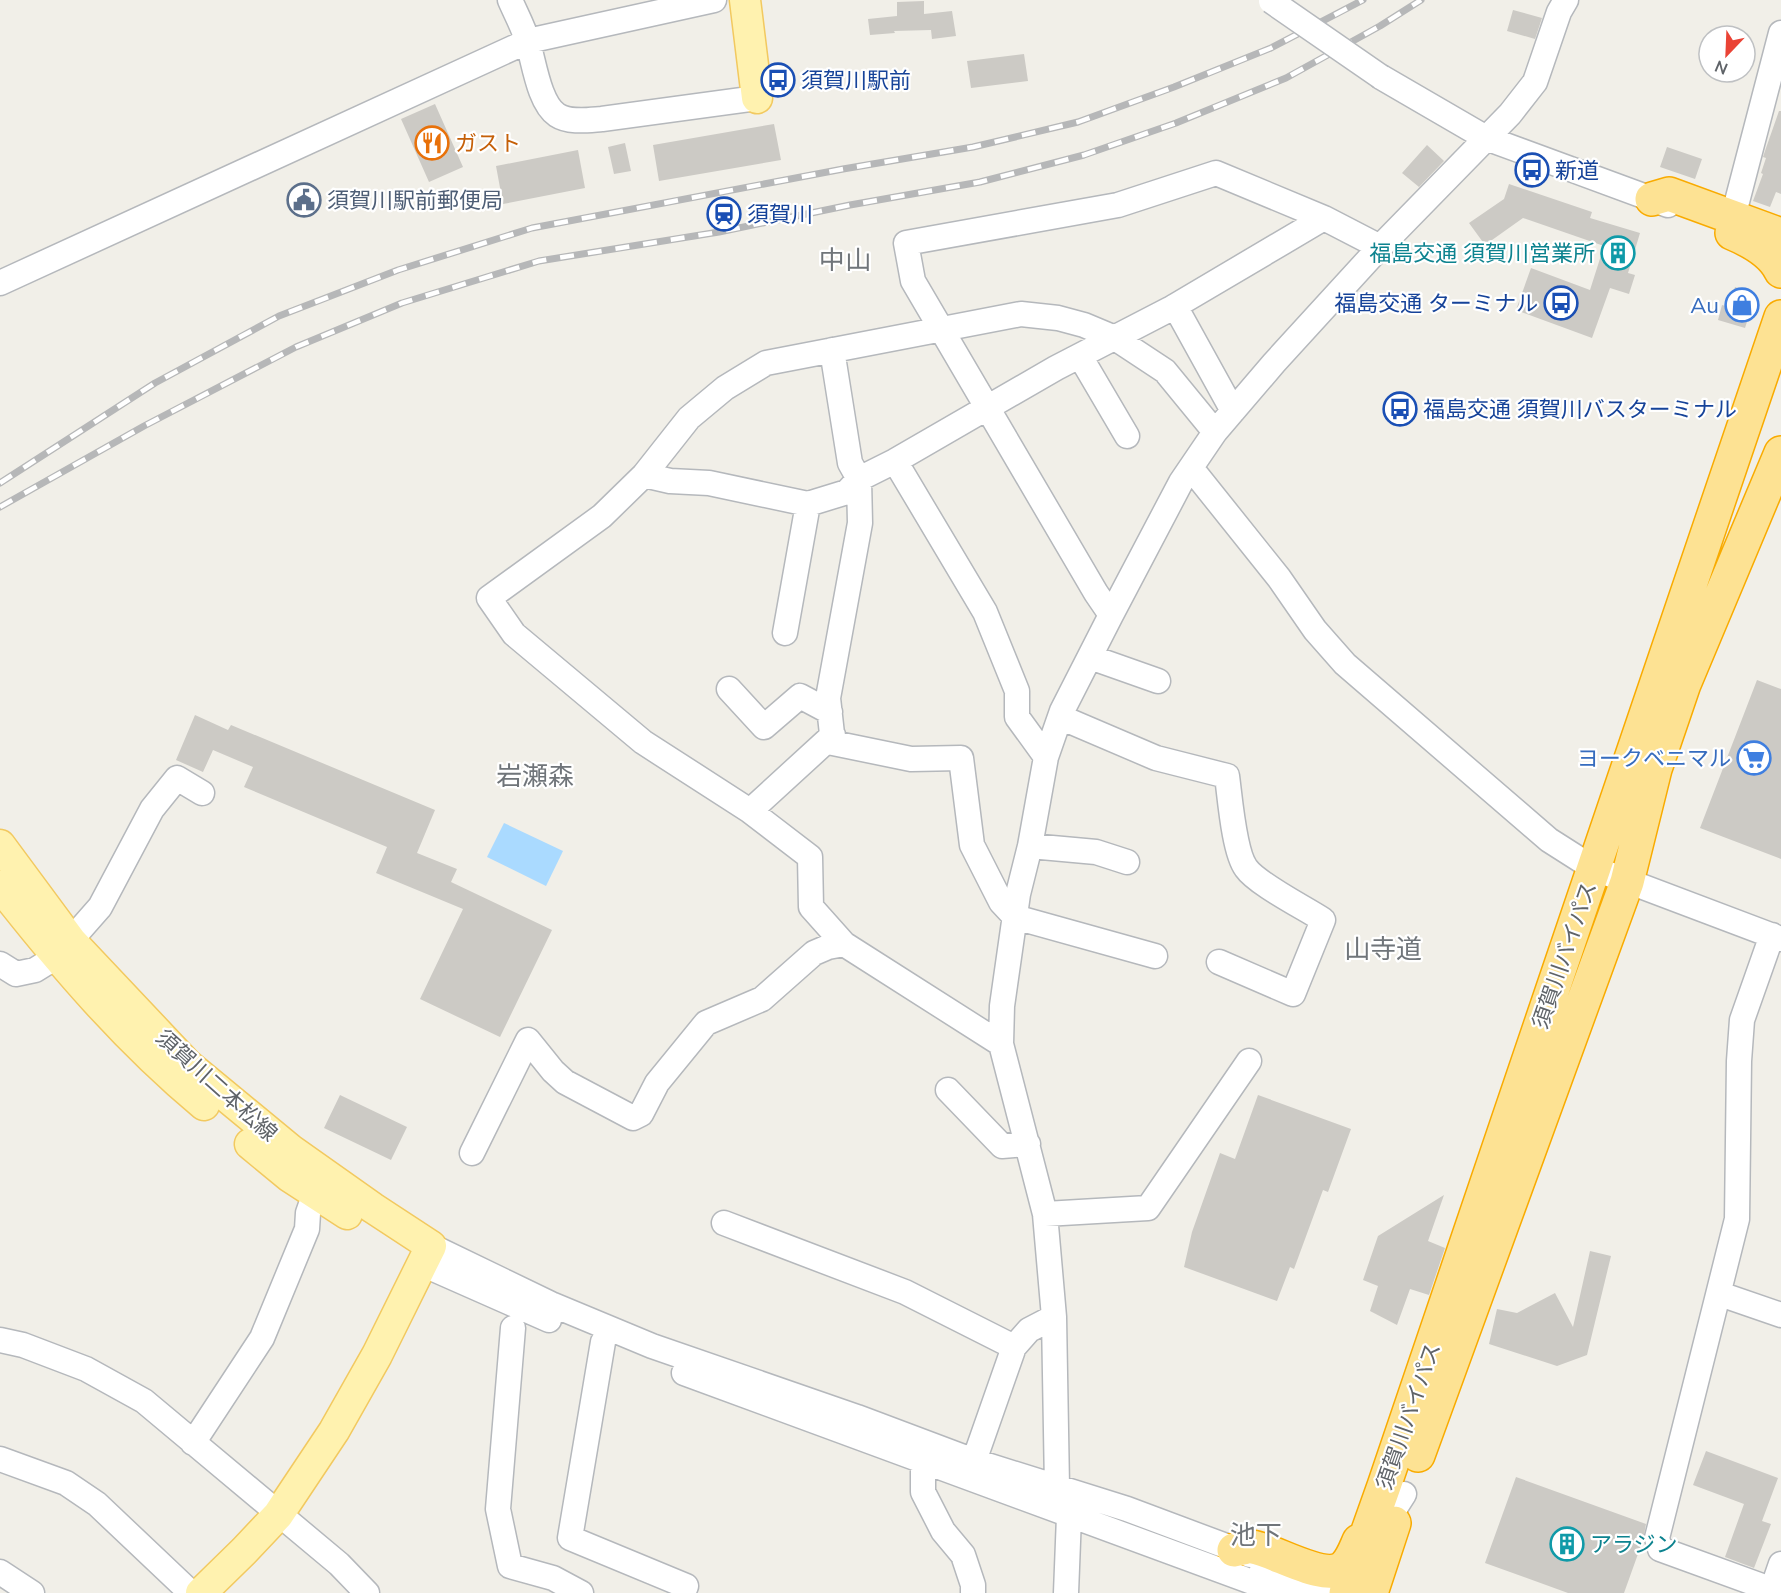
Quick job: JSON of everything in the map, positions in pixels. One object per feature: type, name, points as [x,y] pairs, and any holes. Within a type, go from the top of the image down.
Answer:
[{"type":"highway","points":[[1652,199],[1669,194],[1722,219],[1781,235]]},
{"type":"highway","points":[[1722,219],[1718,227],[1766,252],[1778,264],[1781,271]]},
{"type":"highway","points":[[1748,415],[1760,353],[1781,292]]},
{"type":"highway","name":"須賀川バイパス","points":[[1394,1490],[1593,868],[1781,317]]},
{"type":"highway","points":[[1748,415],[1772,400],[1781,373]]},
{"type":"highway","name":"須賀川バイパス","points":[[1352,1592],[1394,1490],[1627,882],[1654,769],[1683,684],[1781,453]]},
{"type":"highway","points":[[1234,1550],[1251,1547],[1315,1569],[1333,1571],[1344,1568],[1394,1490]]},
{"type":"main road","points":[[745,0],[756,98]]},
{"type":"main road","name":"須賀川二本松線","points":[[0,845],[98,1003],[173,1080],[290,1177],[427,1255]]},
{"type":"main road","name":"須賀川二本松線","points":[[0,886],[188,1065],[291,1150],[373,1208],[427,1255]]},
{"type":"main road","points":[[201,1593],[278,1515],[334,1431],[377,1355],[427,1255]]},
{"type":"street","points":[[510,0],[528,40],[546,102],[554,113],[563,118],[602,120],[756,98]]},
{"type":"street","points":[[0,283],[528,40],[714,0]]},
{"type":"street","points":[[1271,0],[1381,77],[1486,138],[1652,199]]},
{"type":"street","points":[[1066,1593],[1069,1516],[1057,1487],[1054,1317],[1045,1214],[1001,1044],[1002,1006],[1018,894],[1030,846],[1046,757],[1060,717],[1181,482],[1215,432],[1380,247],[1510,114],[1535,82],[1559,12],[1566,0]]},
{"type":"street","points":[[1781,33],[1722,219],[1781,244]]},
{"type":"street","points":[[1112,615],[1096,593],[913,281],[906,243],[1118,206],[1216,173],[1324,218],[1380,247]]},
{"type":"street","points":[[644,475],[670,481],[709,483],[808,504],[847,492],[859,479],[1175,306],[1324,218]]},
{"type":"street","points":[[1175,306],[1233,411]]},
{"type":"street","points":[[1001,1044],[844,944],[811,907],[810,857],[750,811],[643,742],[514,634],[489,598],[602,516],[644,475],[689,418],[725,388],[766,363],[1021,314],[1058,318],[1084,324],[1115,338],[1165,371],[1215,432]]},
{"type":"street","points":[[832,350],[850,463],[859,479],[860,523],[828,698],[833,743],[911,759],[962,758],[972,845],[1001,902],[1015,917],[1155,956]]},
{"type":"street","points":[[1080,356],[1126,436]]},
{"type":"street","points":[[895,460],[985,612],[1017,691],[1017,717],[1046,757]]},
{"type":"street","points":[[1191,468],[1280,579],[1315,630],[1345,664],[1549,840],[1593,868],[1777,937],[1742,1020],[1739,1061],[1737,1219],[1720,1294],[1656,1538],[1660,1549],[1775,1592],[1781,1564]]},
{"type":"street","points":[[786,633],[808,504]]},
{"type":"street","points":[[1090,657],[1158,681]]},
{"type":"street","points":[[729,689],[764,726],[800,696],[831,724]]},
{"type":"street","points":[[1060,717],[1156,758],[1227,776],[1239,848],[1246,868],[1266,886],[1323,920],[1293,994],[1219,962]]},
{"type":"street","points":[[750,811],[831,724]]},
{"type":"street","points":[[0,964],[16,974],[35,970],[64,949],[100,907],[152,809],[177,778],[202,793]]},
{"type":"street","points":[[1030,846],[1095,852],[1127,862]]},
{"type":"street","points":[[472,1153],[528,1040],[565,1082],[633,1118],[641,1114],[657,1083],[706,1023],[762,999],[814,953],[844,944]]},
{"type":"street","points":[[1045,1214],[1148,1208],[1249,1061]]},
{"type":"street","points":[[948,1090],[1002,1146],[1028,1144]]},
{"type":"street","points":[[193,1443],[262,1338],[307,1229],[308,1213],[315,1193]]},
{"type":"street","points":[[724,1223],[904,1292],[1014,1347]]},
{"type":"street","points":[[427,1255],[508,1303],[762,1404],[1282,1593]]},
{"type":"street","points":[[427,1255],[652,1346],[857,1417],[974,1461],[1127,1509],[1352,1592]]},
{"type":"street","points":[[1720,1294],[1781,1316]]},
{"type":"street","points":[[974,1461],[1014,1347],[1029,1330],[1054,1317]]},
{"type":"street","points":[[513,1328],[498,1509],[510,1566],[552,1578],[581,1593]]},
{"type":"street","points":[[0,1340],[24,1345],[86,1369],[144,1401],[339,1564],[368,1593]]},
{"type":"street","points":[[603,1341],[570,1538],[686,1586],[683,1593]]},
{"type":"street","points":[[0,1459],[66,1483],[97,1504],[191,1593]]},
{"type":"street","points":[[923,1461],[923,1492],[943,1531],[963,1555],[973,1585],[973,1593]]},
{"type":"street","points":[[1057,1487],[1106,1513],[1352,1592]]},
{"type":"street","points":[[1388,1593],[1391,1571],[1403,1533],[1394,1490]]},
{"type":"street","points":[[0,1572],[32,1593]]},
{"type":"water","points":[[504,823],[563,851],[546,886],[487,857]]},
{"type":"building","points":[[924,1],[924,14],[952,11],[956,36],[932,39],[931,30],[894,31],[895,33],[870,35],[868,19],[897,16],[897,2]]},
{"type":"building","points":[[1513,10],[1542,18],[1535,39],[1507,31]]},
{"type":"building","points":[[1024,54],[1028,81],[971,88],[967,61]]},
{"type":"building","name":"ガスト","points":[[435,104],[463,167],[429,182],[401,119]]},
{"type":"building","points":[[1779,111],[1781,111],[1781,194],[1776,192],[1770,207],[1753,201],[1763,174],[1761,173],[1766,158],[1763,157]]},
{"type":"building","name":"須賀川","points":[[774,124],[781,160],[659,181],[653,145]]},
{"type":"building","points":[[625,143],[631,171],[614,174],[608,147]]},
{"type":"building","points":[[1427,145],[1444,161],[1419,187],[1402,173]]},
{"type":"building","points":[[1667,147],[1702,159],[1695,179],[1660,167]]},
{"type":"building","points":[[578,150],[585,188],[503,204],[496,166]]},
{"type":"building","points":[[1509,184],[1592,212],[1590,218],[1640,233],[1628,273],[1635,275],[1629,294],[1610,288],[1592,338],[1516,310],[1531,268],[1590,290],[1604,246],[1523,218],[1485,245],[1469,223],[1504,199]]},
{"type":"building","points":[[1735,287],[1756,294],[1745,328],[1718,320],[1722,305],[1729,307]]},
{"type":"building","name":"ヨークベニマル","points":[[1757,680],[1781,689],[1781,859],[1700,828]]},
{"type":"building","points":[[195,715],[228,730],[231,725],[435,810],[417,853],[457,869],[451,882],[552,930],[500,1037],[420,999],[463,909],[376,873],[387,847],[244,787],[253,767],[213,750],[203,772],[176,760]]},
{"type":"building","points":[[340,1095],[407,1127],[391,1160],[324,1128]]},
{"type":"building","points":[[1258,1095],[1351,1129],[1328,1192],[1323,1190],[1294,1269],[1290,1267],[1277,1301],[1184,1267],[1192,1232],[1220,1153],[1235,1159]]},
{"type":"building","points":[[1444,1195],[1428,1241],[1445,1248],[1429,1295],[1410,1289],[1397,1325],[1370,1311],[1378,1286],[1363,1280],[1378,1236]]},
{"type":"building","points":[[1590,1251],[1611,1256],[1587,1355],[1557,1366],[1489,1344],[1497,1309],[1517,1313],[1555,1293],[1573,1327]]},
{"type":"building","points":[[1706,1451],[1778,1478],[1762,1521],[1771,1524],[1754,1568],[1725,1557],[1744,1504],[1693,1485]]},
{"type":"building","name":"アラジン","points":[[1516,1477],[1646,1524],[1643,1540],[1624,1593],[1568,1593],[1485,1563]]},
{"type":"railway","points":[[0,483],[155,383],[279,316],[398,270],[532,228],[843,169],[973,147],[1078,122],[1271,48],[1363,0]]},
{"type":"railway","points":[[0,507],[144,426],[296,347],[402,303],[539,261],[719,232],[850,205],[980,182],[1084,155],[1176,123],[1286,78],[1380,26],[1421,0]]},
{"type":"place","name":"須賀川駅前","points":[[778,80]]},
{"type":"place","name":"ガスト","points":[[432,143]]},
{"type":"place","name":"新道","points":[[1532,170]]},
{"type":"place","name":"須賀川駅前郵便局","points":[[304,200]]},
{"type":"place","name":"須賀川","points":[[724,214]]},
{"type":"place","name":"福島交通 須賀川営業所","points":[[1618,253]]},
{"type":"place","name":"福島交通 ターミナル","points":[[1561,303]]},
{"type":"place","name":"Au","points":[[1742,305]]},
{"type":"place","name":"福島交通 須賀川バスターミナル","points":[[1400,409]]},
{"type":"place","name":"ヨークベニマル","points":[[1754,758]]},
{"type":"place","name":"アラジン","points":[[1567,1544]]},
{"type":"district","name":"中山","points":[[845,260]]},
{"type":"district","name":"岩瀬森","points":[[535,776]]},
{"type":"district","name":"山寺道","points":[[1383,949]]},
{"type":"district","name":"池下","points":[[1256,1535]]}]
